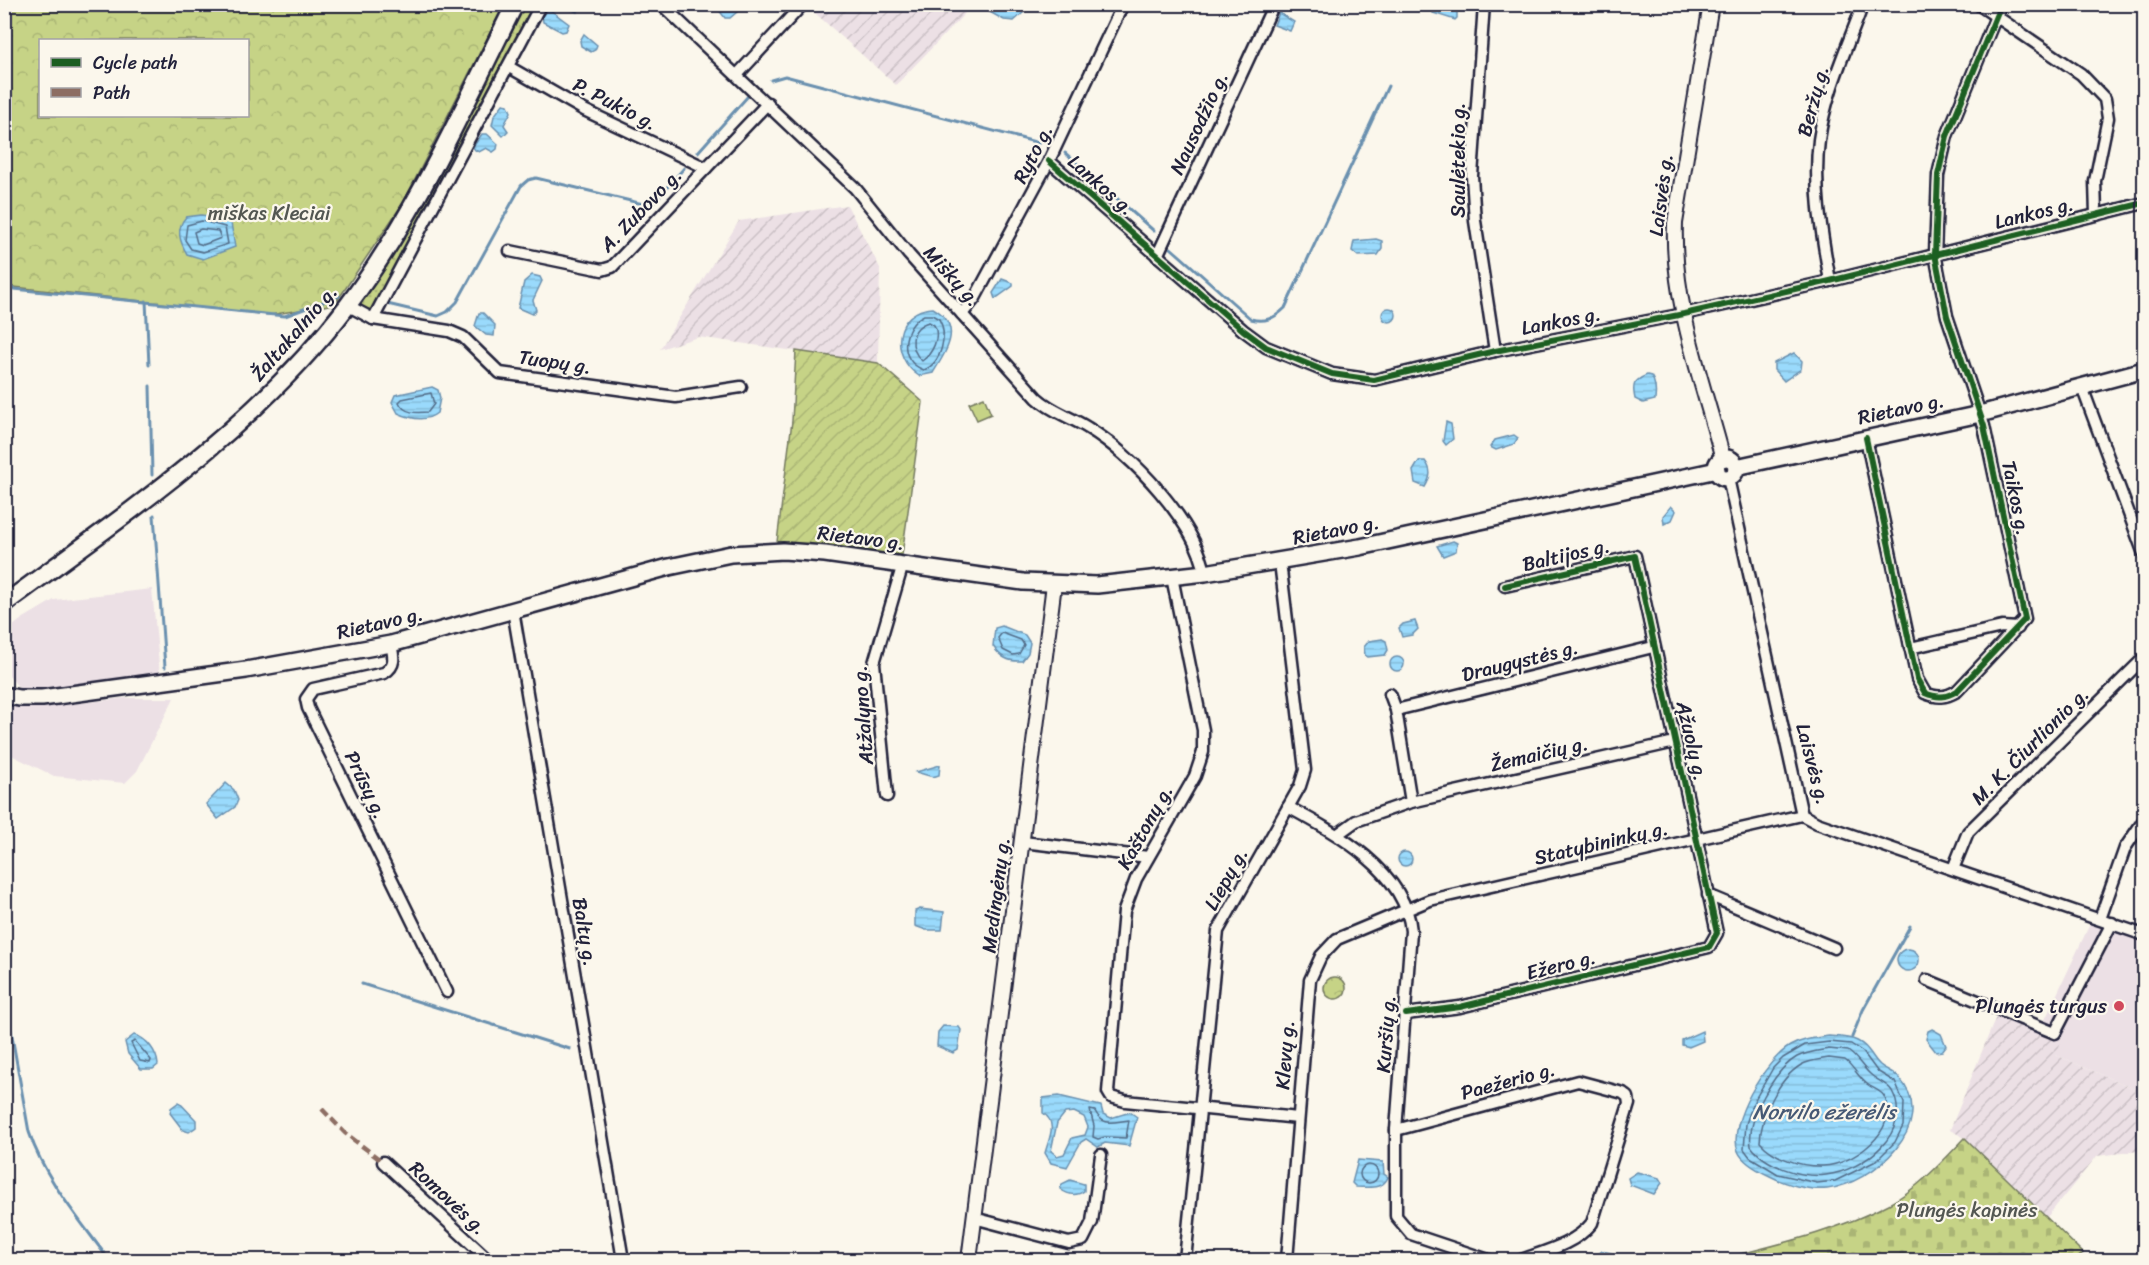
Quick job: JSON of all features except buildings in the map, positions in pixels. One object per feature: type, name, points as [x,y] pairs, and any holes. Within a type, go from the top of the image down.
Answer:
[{"type":"main road","name":"Žaltakalnio g.","points":[[4,604],[165,485],[230,431],[287,376],[347,305],[378,261],[419,192],[515,4]]},
{"type":"main road","name":"Rietavo g.","points":[[4,695],[19,698],[51,697],[246,670],[391,644],[669,567],[731,554],[783,551],[1054,584],[1097,585],[1172,578],[1280,562],[1372,545],[1980,414],[2145,370]]},
{"type":"street","points":[[373,319],[541,4]]},
{"type":"street","name":"Miškų g.","points":[[661,4],[738,74],[855,188],[909,255],[1044,405],[1090,429],[1149,480],[1185,526],[1200,555],[1205,573]]},
{"type":"street","points":[[738,74],[803,4]]},
{"type":"street","name":"Ryto g.","points":[[963,314],[975,298],[1049,161],[1123,4]]},
{"type":"street","name":"Nausodžio g.","points":[[1157,256],[1274,4]]},
{"type":"street","name":"Saulėtekio g.","points":[[1484,4],[1472,176],[1474,221],[1495,351]]},
{"type":"street","name":"Laisvės g.","points":[[1712,4],[1675,223],[1676,275],[1684,314],[1726,468],[1802,815],[1817,823],[2145,935]]},
{"type":"street","name":"Beržų g.","points":[[1830,281],[1820,228],[1819,139],[1830,97],[1863,4]]},
{"type":"street","points":[[1978,4],[2081,74],[2105,99],[2108,118],[2095,181],[2097,215]]},
{"type":"street","name":"Taikos g.","points":[[2001,4],[1947,136],[1938,175],[1935,254],[1947,316],[1980,414],[2025,620],[2018,628]]},
{"type":"street","name":"P. Pukio g.","points":[[509,67],[584,111],[706,168]]},
{"type":"street","name":"A. Zubovo g.","points":[[510,251],[602,270],[612,267],[768,103]]},
{"type":"street","name":"Lankos g.","points":[[1049,161],[1243,330],[1266,346],[1332,375],[1374,380],[1495,351],[1684,314],[1830,281],[2145,203]]},
{"type":"street","name":"Tuopų g.","points":[[347,305],[373,319],[449,331],[463,337],[500,373],[676,397],[741,387]]},
{"type":"street","points":[[2082,387],[2145,554]]},
{"type":"street","points":[[1866,438],[1917,679],[1924,693],[1939,697],[1948,696],[1957,691],[2018,628]]},
{"type":"street","name":"Baltijos g.","points":[[1505,585],[1635,556]]},
{"type":"street","name":"Ąžuolų g.","points":[[1635,556],[1717,933]]},
{"type":"street","name":"Liepų g.","points":[[1185,1260],[1218,931],[1300,786],[1305,770],[1280,562]]},
{"type":"street","name":"Atžalyno g.","points":[[887,796],[874,663],[903,564]]},
{"type":"street","name":"Kaštonų g.","points":[[1172,578],[1204,741],[1195,776],[1131,889],[1124,911],[1107,1085],[1111,1097],[1125,1101],[1201,1109]]},
{"type":"street","name":"Medingėnų g.","points":[[969,1260],[1054,584]]},
{"type":"street","name":"Baltų g.","points":[[513,610],[623,1260]]},
{"type":"street","points":[[1910,648],[2002,627],[2018,628]]},
{"type":"street","name":"Prūsų g.","points":[[391,644],[394,663],[391,669],[384,673],[313,689],[306,699],[447,992]]},
{"type":"street","name":"Draugystės g.","points":[[1396,710],[1653,647]]},
{"type":"street","name":"M. K. Čiurlionio g.","points":[[1953,869],[1968,832],[2145,658]]},
{"type":"street","points":[[1390,694],[1396,710],[1411,802]]},
{"type":"street","name":"Žemaičių g.","points":[[1338,834],[1356,821],[1411,802],[1675,742]]},
{"type":"street","name":"Kuršių g.","points":[[1288,807],[1338,834],[1397,888],[1409,910],[1412,931],[1396,1130],[1394,1204],[1402,1226],[1411,1234],[1489,1260]]},
{"type":"street","name":"Statybininkų g.","points":[[1409,910],[1430,900],[1802,815]]},
{"type":"street","points":[[2100,918],[2125,848],[2145,820]]},
{"type":"street","points":[[1023,842],[1148,857]]},
{"type":"street","points":[[1708,895],[1834,948]]},
{"type":"street","name":"Klevų g.","points":[[1287,1260],[1308,992],[1314,966],[1337,939],[1409,910]]},
{"type":"street","points":[[1927,980],[2055,1033],[2112,923]]},
{"type":"street","name":"Ežero g.","points":[[1406,1014],[1460,1007],[1709,946],[1717,933]]},
{"type":"street","name":"Paežerio g.","points":[[1396,1130],[1578,1081],[1623,1092],[1628,1097],[1629,1104],[1592,1223],[1583,1234],[1572,1240],[1521,1260]]},
{"type":"street","points":[[1201,1109],[1298,1118]]},
{"type":"street","points":[[974,1214],[1069,1243],[1083,1240],[1092,1222],[1101,1155]]},
{"type":"street","name":"Romovės g.","points":[[383,1161],[489,1260]]},
{"type":"shaded area","points":[[806,5],[973,5],[896,85]]},
{"type":"shaded area","points":[[847,205],[880,268],[878,363],[698,337],[660,349],[739,221]]},
{"type":"shaded area","points":[[152,589],[160,676],[23,692],[7,674],[4,633],[54,600]]},
{"type":"shaded area","points":[[125,698],[174,698],[137,771],[125,783],[54,776],[5,752],[4,702],[34,708]]},
{"type":"shaded area","points":[[2096,911],[2144,927],[2144,1093],[2056,1055],[2043,1024]]},
{"type":"shaded area","points":[[2000,1007],[2065,1031],[2056,1055],[2144,1093],[2144,1153],[2139,1151],[2097,1156],[2047,1217],[1965,1138],[1950,1130]]},
{"type":"green space","name":"miškas Kleciai","points":[[5,5],[504,5],[403,203],[335,304],[270,315],[5,286]]},
{"type":"green space","points":[[523,5],[535,5],[371,310],[363,308],[360,302],[362,298]]},
{"type":"green space","points":[[796,351],[878,363],[923,402],[902,555],[777,542],[792,421]]},
{"type":"green space","points":[[984,397],[991,414],[977,420],[969,403]]},
{"type":"green space","points":[[1335,977],[1343,980],[1346,988],[1343,996],[1335,999],[1327,996],[1324,988],[1327,980]]},
{"type":"green space","name":"Plungės kapinės","points":[[1965,1138],[2083,1253],[2075,1260],[1717,1260],[1827,1230],[1869,1214],[1900,1198],[1939,1165]]},
{"type":"water","points":[[1022,4],[1024,12],[1014,21],[1004,20],[988,11],[989,5]]},
{"type":"water","points":[[1438,4],[1457,12],[1457,18],[1455,20],[1433,13],[1434,5]]},
{"type":"water","points":[[560,5],[586,5],[577,12]]},
{"type":"water","points":[[715,5],[745,5],[730,18],[725,18]]},
{"type":"water","points":[[549,9],[569,24],[566,31],[562,32],[543,22],[542,16]]},
{"type":"water","points":[[1279,13],[1294,22],[1290,31],[1274,25]]},
{"type":"water","points":[[584,34],[597,45],[595,50],[591,52],[581,46],[580,41]]},
{"type":"water","points":[[503,104],[508,105],[511,112],[504,125],[508,131],[503,136],[492,125],[494,116]]},
{"type":"water","points":[[482,134],[487,134],[498,144],[497,149],[493,152],[486,148],[479,152],[475,150],[473,147]]},
{"type":"water","points":[[201,215],[222,218],[231,223],[235,247],[203,259],[187,254],[181,240],[181,226],[186,217]]},
{"type":"water","points":[[1376,239],[1382,241],[1382,249],[1378,255],[1358,256],[1352,251],[1354,241]]},
{"type":"water","points":[[532,275],[540,277],[542,281],[533,300],[536,310],[532,314],[518,308],[524,282]]},
{"type":"water","points":[[1002,279],[1013,283],[1013,286],[995,299],[993,293]]},
{"type":"water","points":[[933,308],[948,323],[950,339],[933,373],[919,376],[909,367],[903,357],[900,335],[910,317],[920,311]]},
{"type":"water","points":[[1386,308],[1392,308],[1396,315],[1392,322],[1386,322],[1382,318],[1382,312]]},
{"type":"water","points":[[479,313],[483,313],[495,325],[494,336],[486,335],[475,326]]},
{"type":"water","points":[[1794,353],[1802,361],[1801,369],[1784,381],[1774,370],[1774,363]]},
{"type":"water","points":[[1647,375],[1651,376],[1654,382],[1655,400],[1643,403],[1635,399],[1634,387],[1639,379]]},
{"type":"water","points":[[432,387],[438,390],[440,398],[437,413],[428,418],[418,419],[398,413],[392,402],[395,395]]},
{"type":"water","points":[[1446,422],[1451,424],[1453,439],[1446,445],[1443,441]]},
{"type":"water","points":[[1514,435],[1518,438],[1514,444],[1496,450],[1490,447],[1495,440]]},
{"type":"water","points":[[1419,461],[1425,461],[1430,471],[1425,487],[1415,483],[1413,471]]},
{"type":"water","points":[[1671,506],[1676,511],[1672,520],[1664,524],[1663,516]]},
{"type":"water","points":[[1453,541],[1457,543],[1456,551],[1443,556],[1437,546]]},
{"type":"water","points":[[1415,621],[1418,629],[1412,635],[1402,637],[1399,628],[1403,624]]},
{"type":"water","points":[[1002,626],[1025,635],[1030,643],[1028,653],[1022,661],[1005,658],[993,646],[995,628]]},
{"type":"water","points":[[1382,639],[1386,641],[1388,650],[1385,655],[1368,657],[1365,655],[1364,647],[1369,641]]},
{"type":"water","points":[[1397,657],[1402,659],[1404,664],[1402,669],[1397,671],[1392,669],[1390,664],[1392,659]]},
{"type":"water","points":[[940,765],[939,775],[933,777],[916,772]]},
{"type":"water","points":[[226,783],[234,790],[238,800],[235,807],[218,819],[206,804]]},
{"type":"water","points":[[1402,852],[1408,852],[1412,859],[1408,866],[1402,866],[1398,862],[1398,856]]},
{"type":"water","points":[[920,909],[944,912],[942,930],[926,930],[915,926],[915,911]]},
{"type":"water","points":[[1908,949],[1916,952],[1919,960],[1916,968],[1908,971],[1900,968],[1897,960],[1900,952]]},
{"type":"water","points":[[943,1026],[959,1027],[961,1030],[958,1050],[953,1053],[937,1046],[938,1032]]},
{"type":"water","points":[[1932,1029],[1941,1034],[1946,1046],[1942,1051],[1936,1052],[1926,1039],[1928,1031]]},
{"type":"water","points":[[1702,1031],[1703,1041],[1689,1047],[1682,1045],[1682,1040]]},
{"type":"water","points":[[134,1035],[147,1042],[153,1051],[158,1065],[153,1069],[141,1069],[128,1054],[125,1042]]},
{"type":"water","name":"Norvilo ežerėlis","points":[[1829,1036],[1856,1040],[1865,1046],[1879,1064],[1897,1076],[1910,1096],[1912,1114],[1907,1132],[1896,1149],[1881,1164],[1845,1185],[1813,1189],[1783,1182],[1761,1172],[1740,1155],[1736,1139],[1743,1109],[1770,1064],[1790,1046],[1809,1039]]},
{"type":"water","points":[[1059,1096],[1101,1106],[1103,1114],[1111,1118],[1130,1112],[1137,1117],[1129,1146],[1105,1143],[1098,1147],[1086,1139],[1081,1142],[1067,1167],[1051,1163],[1045,1153],[1051,1126],[1048,1117],[1043,1113],[1043,1098]],"holes":[[[1074,1112],[1084,1117],[1088,1127],[1085,1135],[1072,1138],[1064,1154],[1057,1156],[1051,1151],[1057,1123],[1065,1113]]]},
{"type":"water","points":[[179,1102],[196,1120],[196,1127],[189,1132],[183,1130],[170,1113],[171,1108]]},
{"type":"water","points":[[1358,1160],[1383,1162],[1384,1174],[1388,1177],[1386,1181],[1375,1187],[1356,1187],[1352,1183]]},
{"type":"water","points":[[1637,1172],[1659,1178],[1662,1183],[1654,1194],[1630,1185],[1628,1178]]},
{"type":"water","points":[[1070,1180],[1084,1184],[1084,1191],[1072,1194],[1060,1189],[1062,1184]]},
{"type":"water","points":[[1602,1251],[1611,1253],[1618,1260],[1591,1260]]},
{"type":"waterway","points":[[771,80],[785,76],[1039,143]]},
{"type":"waterway","points":[[1171,248],[1251,319],[1265,320],[1277,314],[1285,308],[1388,86]]},
{"type":"waterway","points":[[698,152],[748,96]]},
{"type":"waterway","points":[[1065,153],[1154,231]]},
{"type":"waterway","points":[[383,303],[438,316],[447,312],[457,302],[521,186],[528,180],[536,178],[643,204],[655,201],[684,168]]},
{"type":"waterway","points":[[4,288],[285,316],[339,296]]},
{"type":"waterway","points":[[146,301],[149,365]]},
{"type":"waterway","points":[[150,386],[152,475]]},
{"type":"waterway","points":[[154,515],[165,667]]},
{"type":"waterway","points":[[1852,1037],[1863,1010],[1910,926]]},
{"type":"waterway","points":[[362,984],[570,1049]]},
{"type":"waterway","points":[[4,991],[29,1132],[36,1150],[64,1199],[109,1260]]},
{"type":"marked path","points":[[322,1109],[345,1133],[383,1162]]},
{"type":"cycle path","points":[[1866,438],[1917,679],[1925,693],[1937,696],[1949,695],[1957,691],[2025,619],[1984,426],[1947,316],[1935,254],[1938,175],[1947,136],[2001,4]]},
{"type":"cycle path","points":[[1049,161],[1243,330],[1266,347],[1332,374],[1374,380],[1495,351],[1684,314],[1830,281],[2144,203]]},
{"type":"cycle path","points":[[1406,1014],[1460,1007],[1709,947],[1717,933],[1635,556],[1505,586]]},
{"type":"place","name":"Plungės turgus","points":[[2119,1006]]}]
